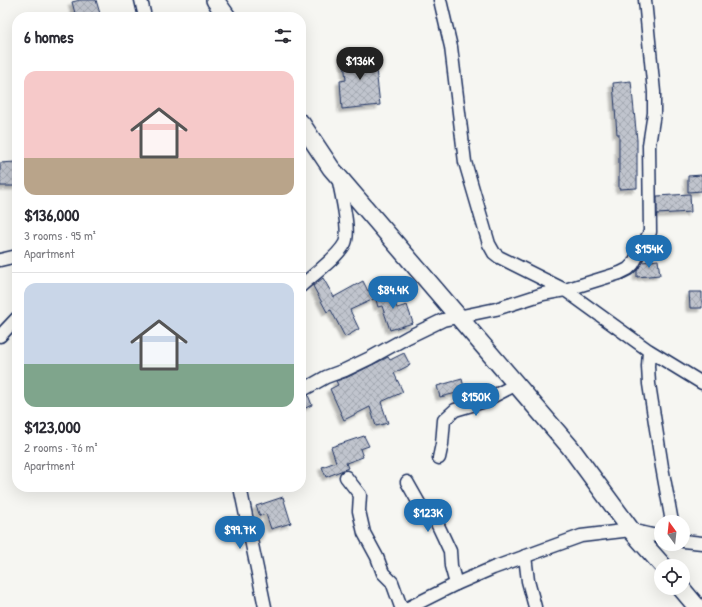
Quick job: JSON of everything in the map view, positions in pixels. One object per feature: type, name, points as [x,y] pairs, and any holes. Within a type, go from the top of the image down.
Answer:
[{"type":"street","points":[[141,0],[144,12]]},
{"type":"street","points":[[215,0],[223,12]]},
{"type":"street","points":[[440,0],[451,47],[465,162],[489,244],[494,253],[499,258],[564,290],[649,351],[702,384]]},
{"type":"street","points":[[306,385],[345,370],[439,322],[459,316],[496,309],[543,294],[564,290],[620,273],[628,269],[637,259],[650,232],[649,145],[654,113],[654,92],[645,0]]},
{"type":"street","points":[[306,130],[337,174],[570,447],[631,530],[657,559]]},
{"type":"street","points":[[306,282],[339,252],[345,242],[346,224],[337,174]]},
{"type":"street","points":[[0,260],[12,257]]},
{"type":"street","points":[[0,336],[12,323]]},
{"type":"street","points":[[649,351],[649,384],[671,515]]},
{"type":"street","points":[[438,458],[442,444],[444,420],[455,410],[482,402],[511,387],[514,381]]},
{"type":"street","points":[[346,477],[360,495],[359,511],[364,533],[377,557],[383,573],[392,582],[401,607]]},
{"type":"street","points":[[407,482],[420,505],[434,518],[443,536],[450,551],[451,566],[456,584]]},
{"type":"street","points":[[241,492],[265,607]]},
{"type":"street","points":[[244,507],[248,492]]},
{"type":"street","points":[[410,607],[456,584],[525,556],[581,536],[631,530],[654,535]]},
{"type":"street","points":[[690,541],[702,542]]},
{"type":"street","points":[[525,556],[528,581],[535,607]]},
{"type":"street","points":[[686,595],[695,606]]},
{"type":"building","points":[[80,0],[96,0],[100,12],[75,12],[72,2]]},
{"type":"building","points":[[374,51],[380,105],[342,109],[340,81],[346,80],[343,54]]},
{"type":"building","points":[[631,81],[637,140],[637,188],[619,189],[619,134],[617,134],[613,83]]},
{"type":"building","points":[[12,162],[12,186],[0,186],[0,163]]},
{"type":"building","points":[[702,175],[702,191],[688,192],[688,176]]},
{"type":"building","points":[[690,194],[691,212],[657,214],[657,196]]},
{"type":"building","points":[[658,260],[660,275],[637,277],[637,271],[642,262]]},
{"type":"building","points":[[323,278],[334,297],[363,281],[368,291],[370,290],[374,299],[350,310],[359,329],[345,337],[331,310],[327,312],[313,286]]},
{"type":"building","points":[[390,288],[397,308],[407,305],[413,323],[390,330],[382,306],[378,307],[374,293]]},
{"type":"building","points":[[689,292],[702,292],[702,308],[690,308]]},
{"type":"building","points":[[404,353],[410,365],[394,373],[403,392],[381,402],[388,423],[376,426],[370,407],[344,420],[330,389],[338,385],[336,381],[348,377],[388,357],[390,360]]},
{"type":"building","points":[[462,379],[465,391],[440,397],[437,386]]},
{"type":"building","points":[[308,395],[312,405],[306,408],[306,396]]},
{"type":"building","points":[[364,436],[369,446],[360,449],[363,457],[346,463],[348,468],[326,477],[322,467],[336,462],[331,447]]},
{"type":"building","points":[[283,497],[291,523],[271,529],[266,514],[260,516],[256,506]]}]
